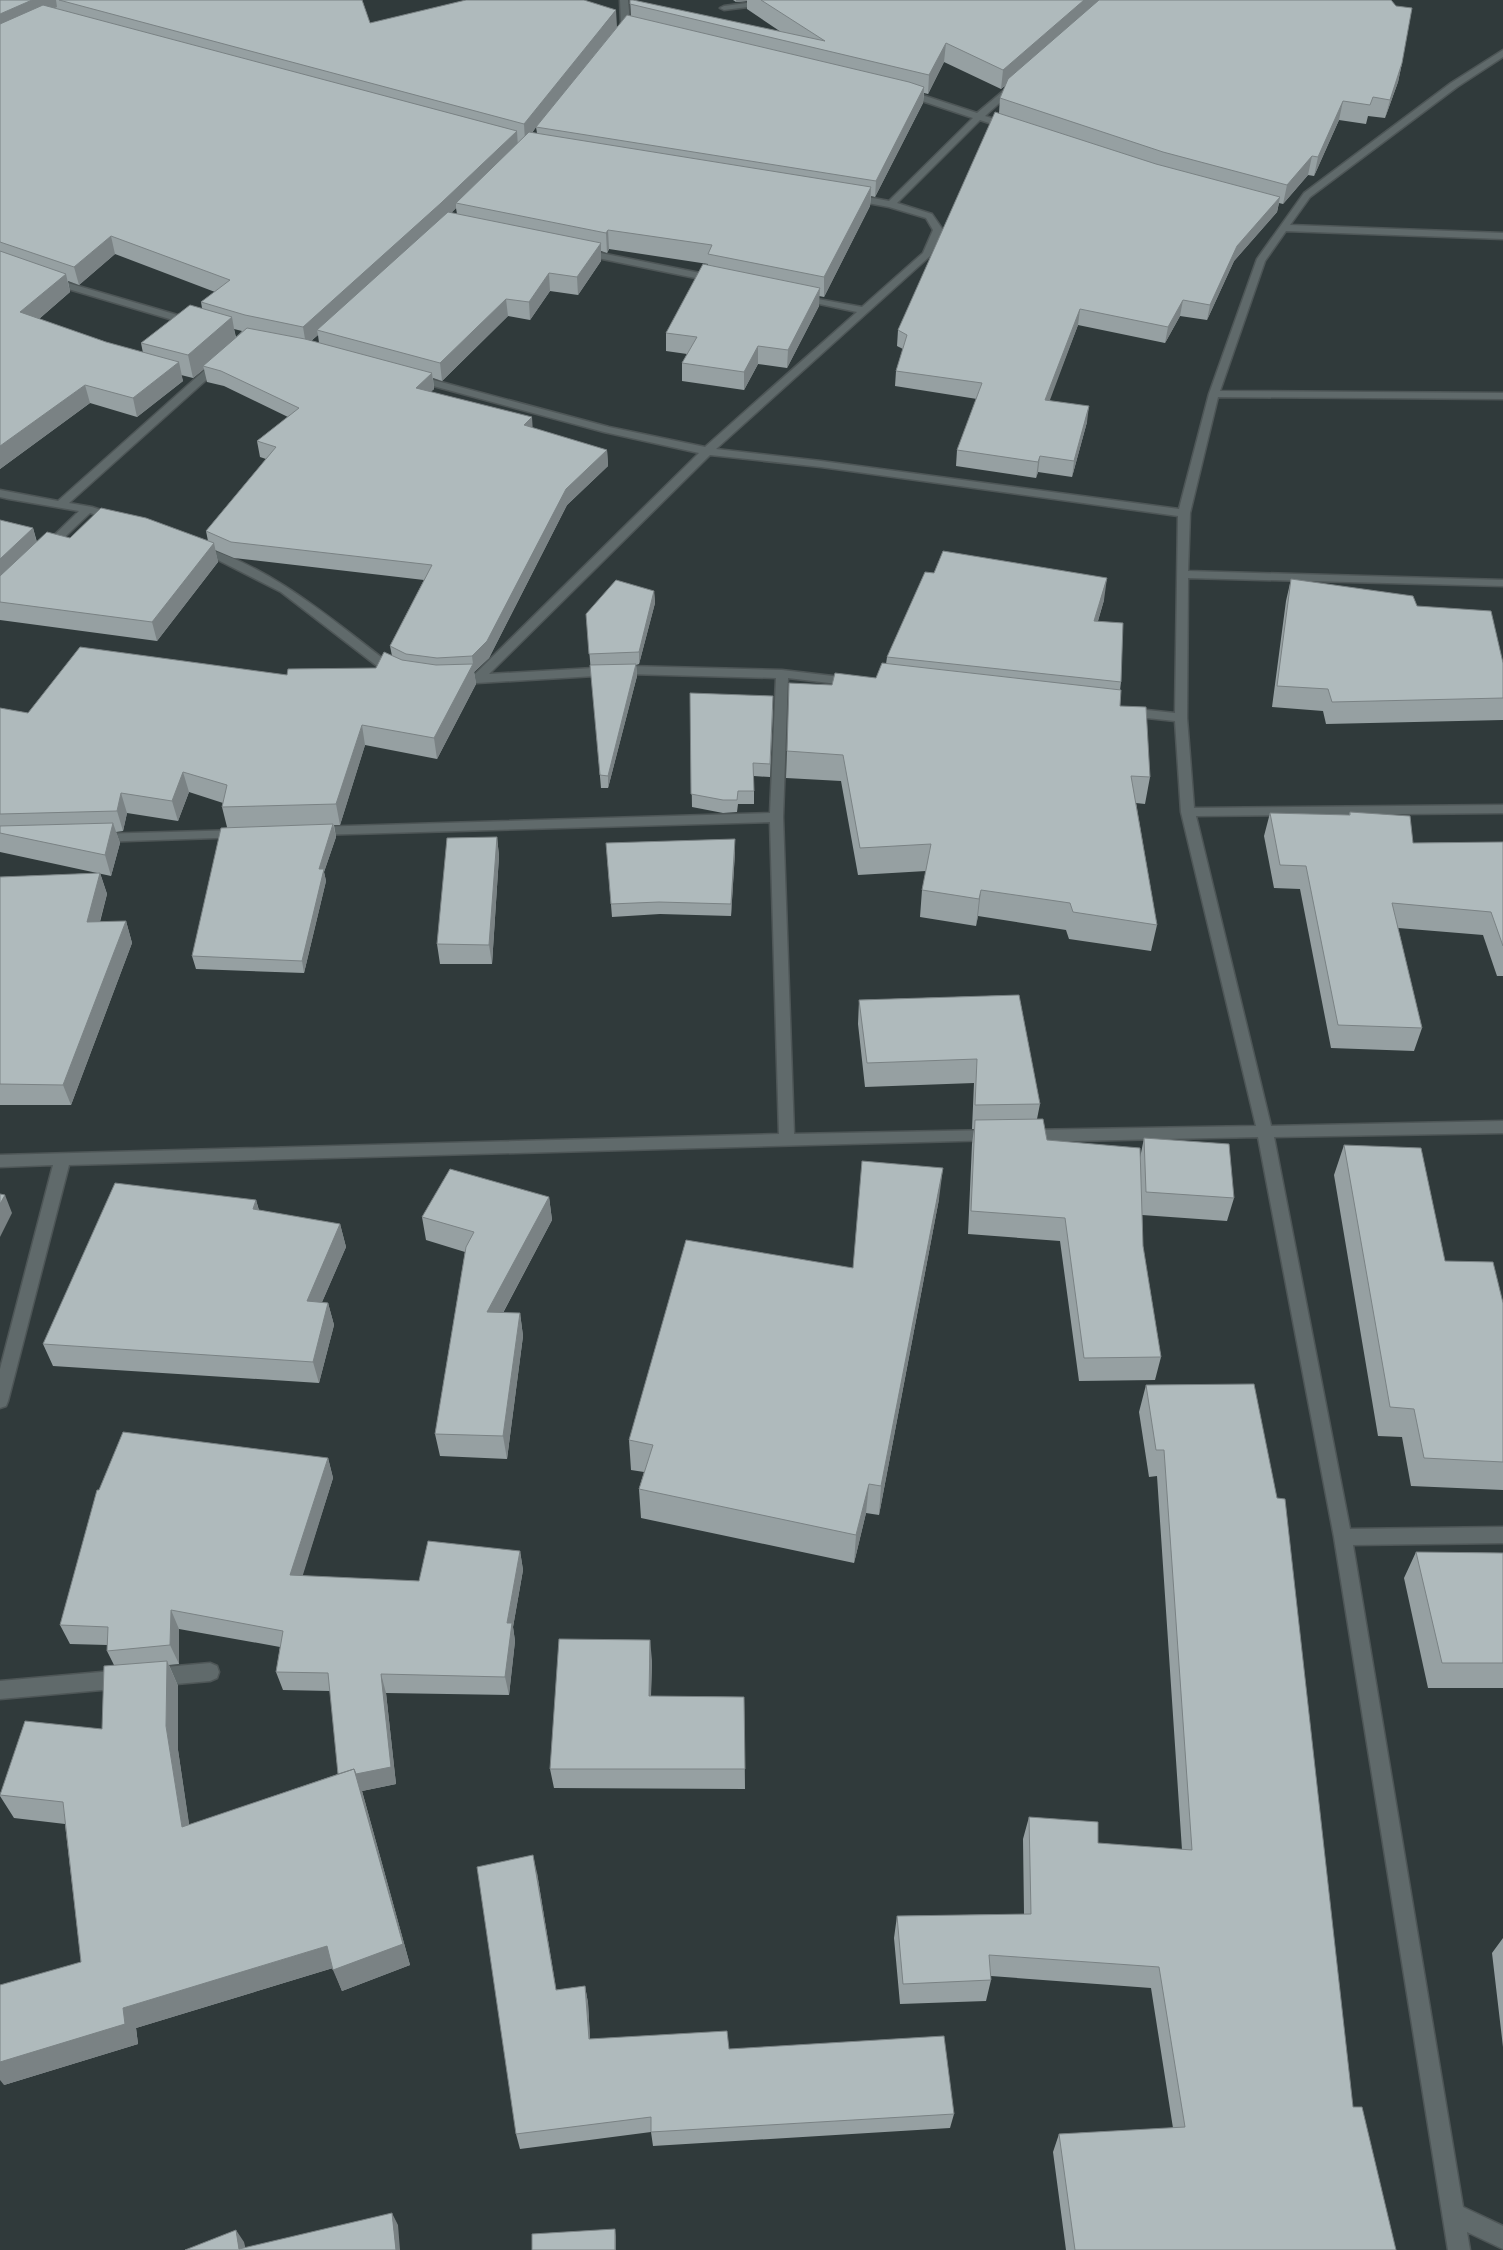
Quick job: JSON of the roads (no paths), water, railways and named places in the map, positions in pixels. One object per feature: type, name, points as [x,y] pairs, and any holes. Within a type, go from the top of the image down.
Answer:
[{"type":"street","points":[[613,40],[625,25],[624,0]]},
{"type":"street","points":[[724,8],[788,0]]},
{"type":"street","points":[[1459,2250],[1343,1537],[1265,1132],[1188,812],[1181,718],[1182,574],[1184,513],[1214,394],[1260,261],[1284,228],[1291,211],[1307,195],[1454,85],[1503,52]]},
{"type":"street","points":[[891,204],[979,116],[1023,78]]},
{"type":"street","points":[[893,90],[1016,129]]},
{"type":"street","points":[[477,679],[707,451],[927,254],[938,230],[929,216],[891,204],[842,196]]},
{"type":"street","points":[[1284,228],[1503,236]]},
{"type":"street","points":[[573,250],[728,282]]},
{"type":"street","points":[[43,278],[200,325]]},
{"type":"street","points":[[786,294],[864,310]]},
{"type":"street","points":[[62,504],[225,358]]},
{"type":"street","points":[[405,376],[608,430],[707,451],[821,464],[1184,513]]},
{"type":"street","points":[[1214,394],[1503,396]]},
{"type":"street","points":[[0,493],[13,497],[88,509],[125,522]]},
{"type":"street","points":[[34,561],[88,509]]},
{"type":"street","points":[[189,545],[216,555],[285,590],[381,663],[406,675]]},
{"type":"street","points":[[1182,574],[1503,583]]},
{"type":"street","points":[[458,680],[628,670],[782,674],[870,684]]},
{"type":"street","points":[[782,674],[776,817],[787,1140]]},
{"type":"street","points":[[1113,710],[1181,718]]},
{"type":"street","points":[[1188,812],[1503,809]]},
{"type":"street","points":[[298,832],[776,817]]},
{"type":"street","points":[[90,839],[249,834]]},
{"type":"street","points":[[0,1162],[787,1140],[1503,1128]]},
{"type":"street","points":[[0,1401],[62,1161]]},
{"type":"street","points":[[1343,1537],[1503,1536]]},
{"type":"street","points":[[0,1690],[210,1672]]},
{"type":"street","points":[[1454,2214],[1503,2238]]}]
